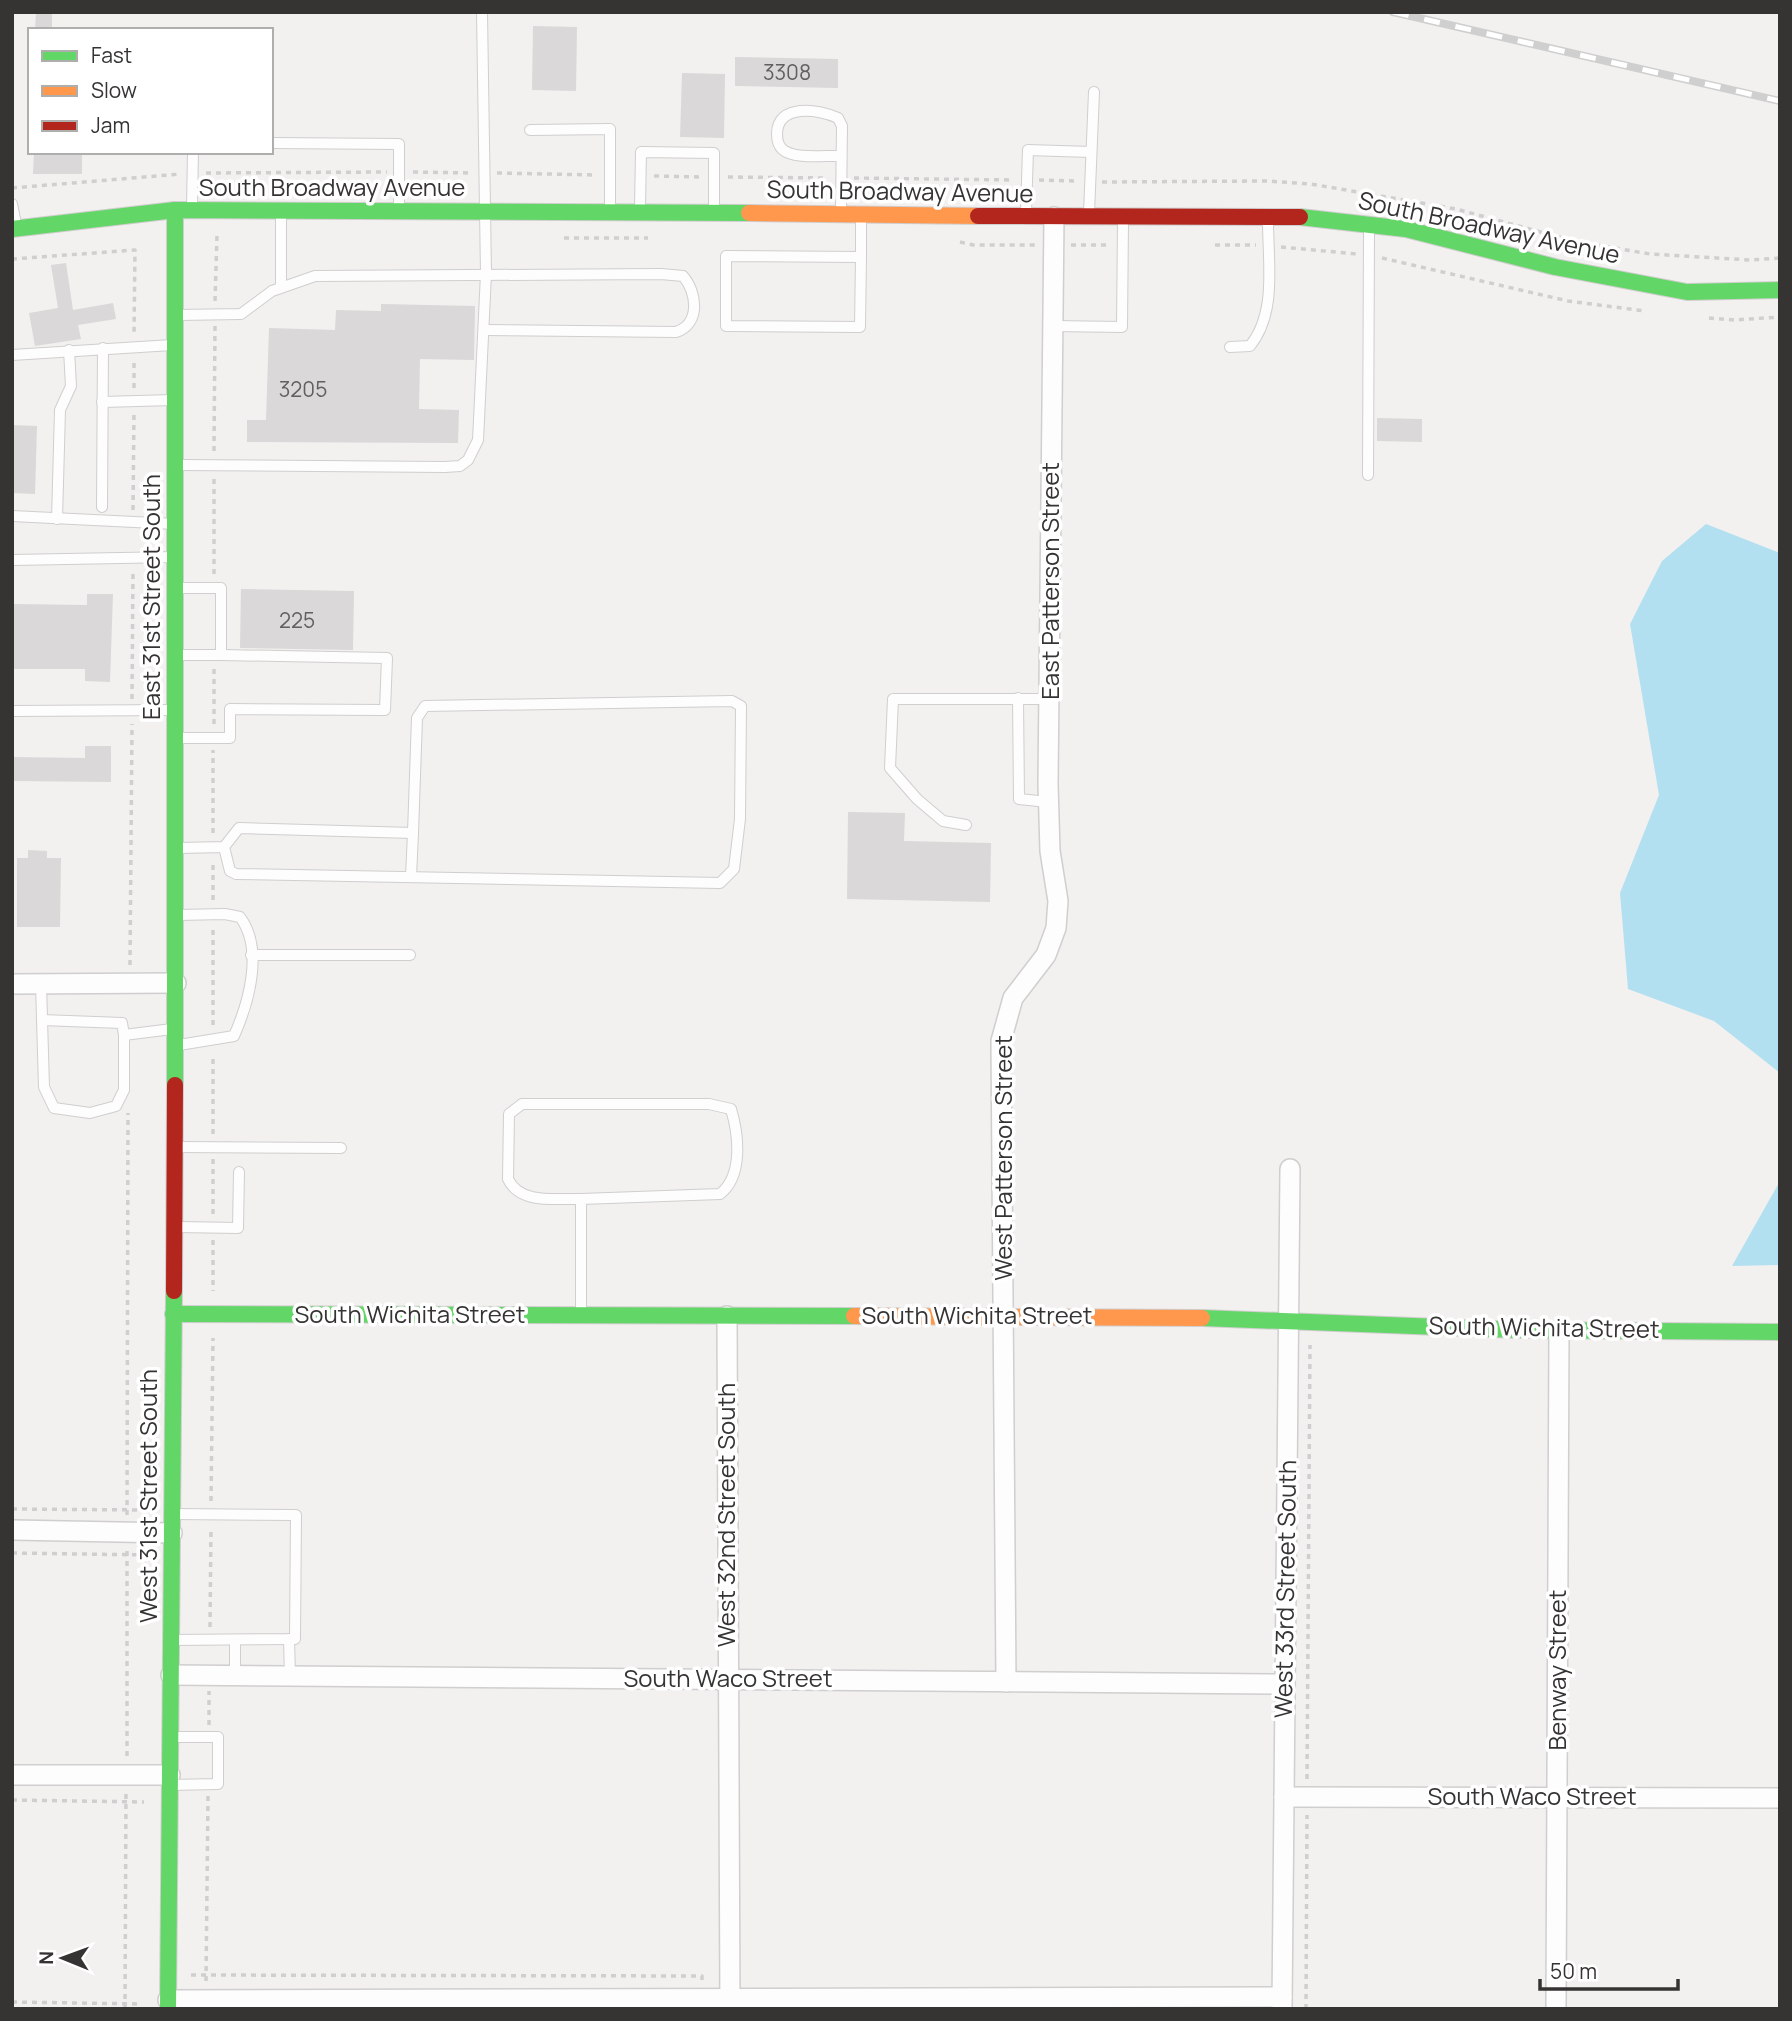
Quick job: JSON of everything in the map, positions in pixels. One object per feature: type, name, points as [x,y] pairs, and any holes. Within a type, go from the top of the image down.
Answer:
[{"type":"street","name":"South Broadway Avenue","points":[[15,229],[175,210],[1268,217],[1369,222],[1555,267],[1687,292],[1780,290]]},
{"type":"street","name":"East 31st Street South","points":[[175,210],[176,983]]},
{"type":"street","name":"East Patterson Street","points":[[1052,943],[1058,901],[1049,851],[1048,802],[1054,217]]},
{"type":"street","name":"West Patterson Street","points":[[1006,1682],[1001,1041],[1013,998],[1052,943]]},
{"type":"street","points":[[12,984],[176,983]]},
{"type":"street","name":"West 31st Street South","points":[[168,2004],[176,983]]},
{"type":"street","name":"West 33rd Street South","points":[[1282,2003],[1290,1169]]},
{"type":"street","name":"South Wichita Street","points":[[173,1314],[1289,1318],[1559,1330],[1780,1332]]},
{"type":"street","name":"West 32nd Street South","points":[[727,1316],[727,1679],[731,2004]]},
{"type":"street","name":"Benway Street","points":[[1556,2009],[1559,1330]]},
{"type":"street","points":[[12,1530],[127,1532],[172,1523]]},
{"type":"street","name":"South Waco Street","points":[[171,1675],[1285,1684]]},
{"type":"street","points":[[12,1775],[127,1775],[170,1780]]},
{"type":"street","name":"South Waco Street","points":[[1284,1797],[1780,1798]]},
{"type":"street","points":[[168,2004],[206,2000],[702,1998],[731,2004],[1282,2003]]},
{"type":"lane","points":[[175,465],[460,466],[468,460],[478,440],[485,330],[482,12]]},
{"type":"lane","points":[[1088,217],[1094,92]]},
{"type":"lane","points":[[841,156],[793,154],[782,149],[777,140],[777,129],[782,118],[794,111],[817,111],[838,118],[842,125],[841,214]]},
{"type":"lane","points":[[530,130],[610,129],[610,211]]},
{"type":"lane","points":[[273,143],[399,144],[399,210]]},
{"type":"lane","points":[[1026,216],[1028,150],[1091,152]]},
{"type":"lane","points":[[640,211],[641,152],[713,153],[714,212]]},
{"type":"lane","points":[[192,210],[193,154]]},
{"type":"lane","points":[[12,204],[15,229]]},
{"type":"lane","points":[[281,210],[281,287]]},
{"type":"lane","points":[[860,214],[861,257],[860,327],[726,326],[726,256],[861,257]]},
{"type":"lane","points":[[1230,347],[1250,346],[1262,331],[1268,306],[1268,217]]},
{"type":"lane","points":[[1053,326],[1122,327],[1123,218]]},
{"type":"lane","points":[[1368,475],[1369,222]]},
{"type":"lane","points":[[174,315],[241,314],[281,287],[314,276],[683,275],[690,284],[694,307],[692,320],[686,329],[676,332],[485,330]]},
{"type":"lane","points":[[12,355],[175,345]]},
{"type":"lane","points":[[102,507],[103,348]]},
{"type":"lane","points":[[57,519],[60,410],[71,386],[69,350]]},
{"type":"lane","points":[[103,402],[174,400]]},
{"type":"lane","points":[[12,516],[175,524]]},
{"type":"lane","points":[[12,560],[175,557]]},
{"type":"lane","points":[[175,588],[221,588],[218,655]]},
{"type":"lane","points":[[176,655],[387,658],[385,710],[230,709],[230,738],[176,738]]},
{"type":"lane","points":[[1018,698],[1019,799],[1048,802]]},
{"type":"lane","points":[[966,825],[943,821],[917,799],[890,768],[893,699],[1050,698]]},
{"type":"lane","points":[[218,846],[230,871],[236,874],[720,883],[734,869],[740,819],[741,706],[732,701],[425,706],[417,718],[411,877]]},
{"type":"lane","points":[[12,711],[175,710]]},
{"type":"lane","points":[[176,848],[218,846],[239,828],[413,833]]},
{"type":"lane","points":[[175,1046],[234,1036],[247,1007],[251,955],[250,930],[240,917],[213,914],[176,915]]},
{"type":"lane","points":[[251,955],[410,956]]},
{"type":"lane","points":[[41,984],[42,1020],[44,1087],[54,1108],[90,1113],[116,1106],[124,1090],[122,1023],[42,1020]]},
{"type":"lane","points":[[124,1035],[176,1029]]},
{"type":"lane","points":[[522,1104],[709,1104],[731,1109],[735,1122],[736,1170],[732,1185],[720,1194],[580,1199],[535,1198],[518,1192],[511,1186],[508,1179],[507,1124],[514,1108],[522,1104]]},
{"type":"lane","points":[[175,1147],[341,1148]]},
{"type":"lane","points":[[174,1227],[238,1228],[239,1172]]},
{"type":"lane","points":[[580,1199],[581,1315]]},
{"type":"lane","points":[[171,1640],[295,1639],[296,1515],[211,1514],[172,1523]]},
{"type":"lane","points":[[289,1639],[290,1676]]},
{"type":"lane","points":[[235,1640],[235,1675]]},
{"type":"lane","points":[[170,1737],[218,1737],[218,1784],[170,1780]]},
{"type":"path","points":[[214,588],[217,235],[230,235]]},
{"type":"path","points":[[552,237],[659,238]]},
{"type":"path","points":[[956,241],[973,245],[1123,245]]},
{"type":"path","points":[[1203,245],[1329,249],[1568,301],[1646,311]]},
{"type":"path","points":[[12,259],[135,250],[133,524]]},
{"type":"path","points":[[1696,317],[1734,320],[1780,317]]},
{"type":"path","points":[[129,984],[133,559]]},
{"type":"path","points":[[210,1640],[213,914],[218,846],[214,738],[218,655]]},
{"type":"path","points":[[125,2006],[128,1101]]},
{"type":"path","points":[[1306,2009],[1310,1345]]},
{"type":"path","points":[[12,1509],[145,1510]]},
{"type":"path","points":[[12,1553],[148,1555]]},
{"type":"path","points":[[209,1737],[210,1675]]},
{"type":"path","points":[[206,2000],[208,1785]]},
{"type":"path","points":[[12,1801],[144,1802]]},
{"type":"path","points":[[189,1975],[702,1976],[702,1998]]},
{"type":"path","points":[[12,2002],[125,2006],[142,2004]]},
{"type":"water","points":[[1706,524],[1780,553],[1780,1073],[1714,1021],[1628,989],[1620,893],[1659,795],[1630,624],[1662,561]]},
{"type":"water","points":[[1780,1181],[1780,1265],[1732,1266]]},
{"type":"building","points":[[36,12],[52,12],[52,28],[35,28]]},
{"type":"building","points":[[533,26],[577,27],[576,91],[532,90]]},
{"type":"building","points":[[735,57],[838,59],[838,88],[735,86]]},
{"type":"building","points":[[682,73],[725,74],[724,138],[680,137]]},
{"type":"building","points":[[34,154],[82,154],[82,174],[33,174]]},
{"type":"building","points":[[66,263],[73,310],[113,303],[116,319],[78,325],[81,339],[35,346],[29,313],[58,308],[51,265]]},
{"type":"building","points":[[381,304],[475,306],[474,360],[420,359],[419,409],[459,410],[458,443],[247,442],[247,420],[266,420],[269,328],[335,330],[336,310],[381,311]]},
{"type":"building","points":[[1377,418],[1422,419],[1422,442],[1377,441]]},
{"type":"building","points":[[12,425],[37,426],[35,494],[12,493]]},
{"type":"building","points":[[241,589],[354,591],[353,650],[240,648]]},
{"type":"building","points":[[87,594],[113,594],[110,682],[85,681],[85,669],[12,669],[12,604],[87,605]]},
{"type":"building","points":[[85,746],[111,746],[111,782],[12,781],[12,757],[85,758]]},
{"type":"building","points":[[848,812],[905,813],[904,841],[991,843],[990,902],[847,899]]},
{"type":"building","points":[[28,850],[47,851],[47,858],[61,858],[60,927],[17,927],[17,858],[28,858]]},
{"type":"railway","points":[[1393,12],[1780,101]]},
{"type":"traffic: fast","points":[[175,210],[175,1085]]},
{"type":"traffic: fast","points":[[12,229],[175,210],[749,213]]},
{"type":"traffic: fast","points":[[1300,217],[1406,229],[1555,267],[1687,292],[1780,290]]},
{"type":"traffic: fast","points":[[168,2009],[174,1291]]},
{"type":"traffic: fast","points":[[173,1314],[854,1316]]},
{"type":"traffic: fast","points":[[1202,1318],[1518,1330],[1780,1332]]},
{"type":"traffic: slow","points":[[749,213],[978,216]]},
{"type":"traffic: slow","points":[[854,1316],[1202,1318]]},
{"type":"traffic: jam","points":[[978,216],[1300,217]]},
{"type":"traffic: jam","points":[[174,1291],[175,1085]]}]
